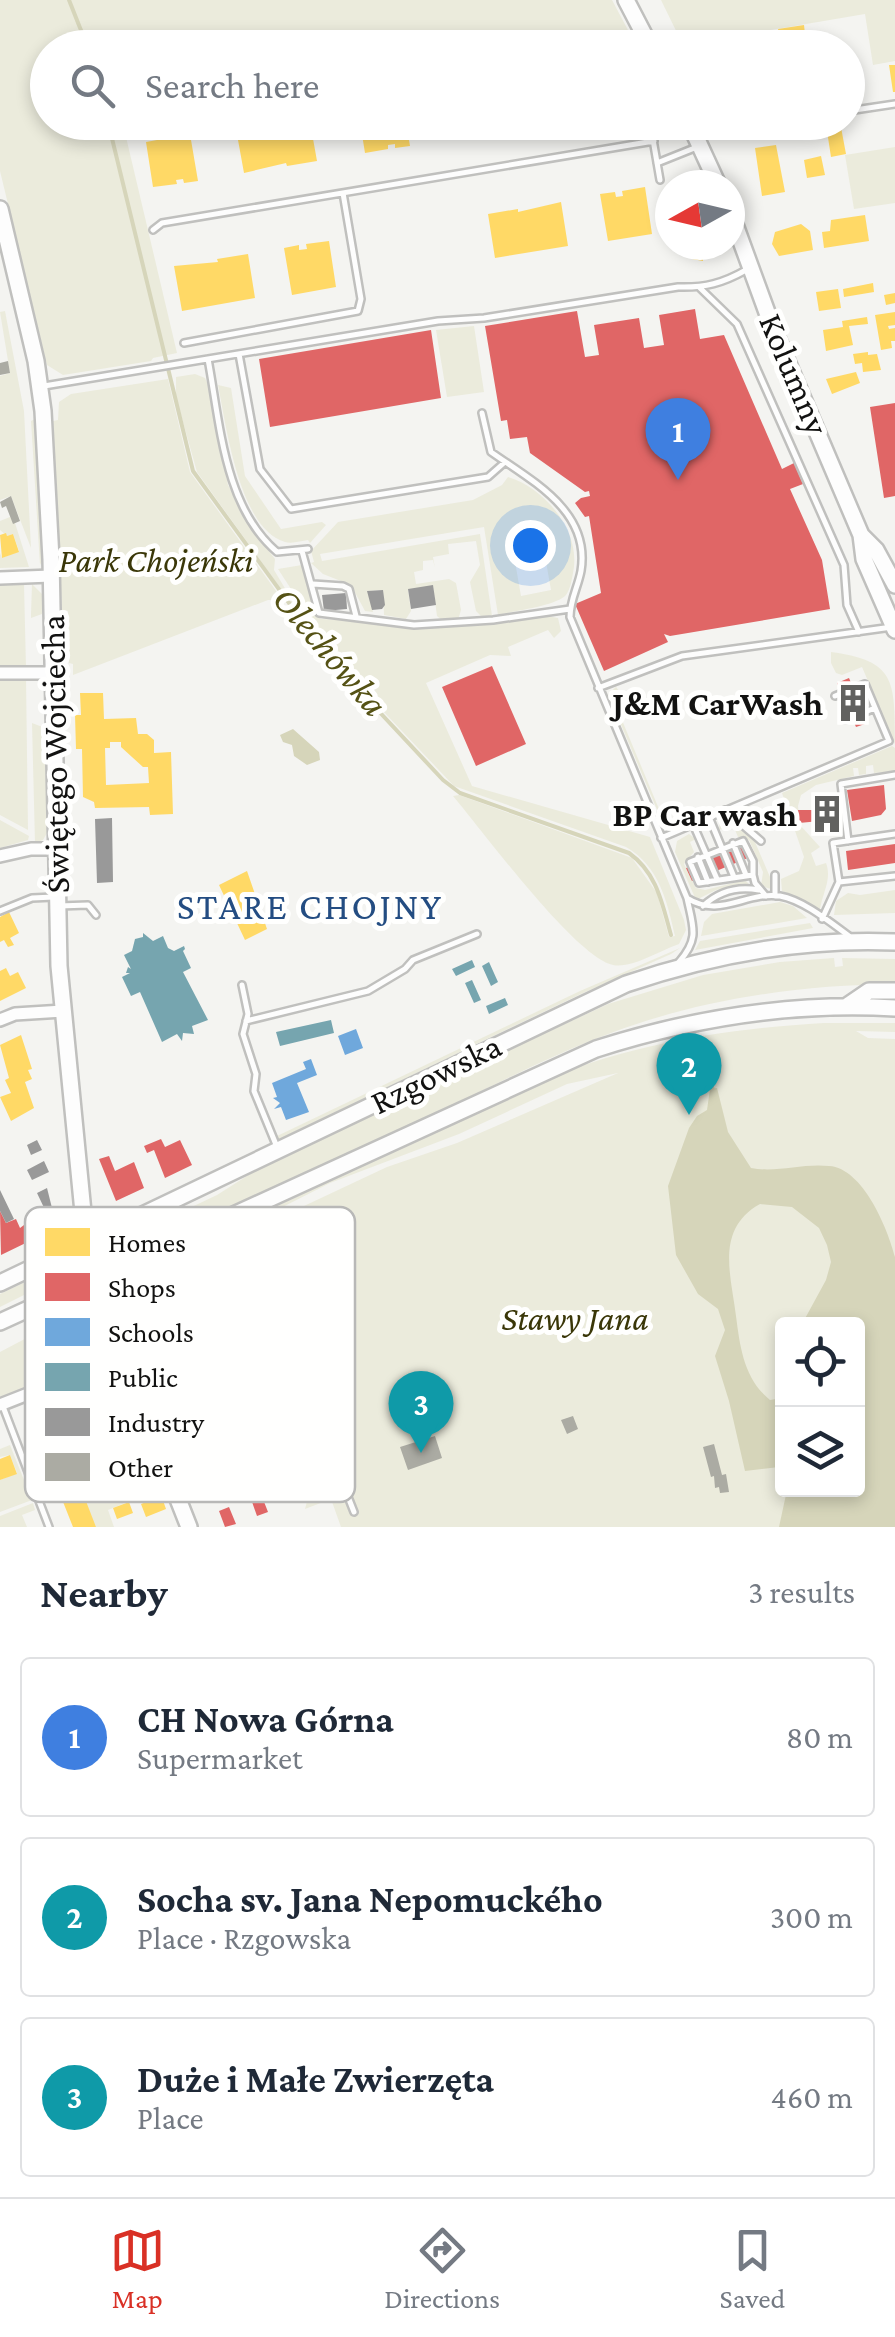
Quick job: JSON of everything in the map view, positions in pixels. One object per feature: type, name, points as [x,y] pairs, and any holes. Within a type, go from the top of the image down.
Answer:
[{"type":"main road","points":[[626,0],[641,30]]},
{"type":"main road","points":[[697,140],[711,170]]},
{"type":"main road","name":"Świętego Wojciecha","points":[[0,209],[41,387],[52,576],[57,901],[63,1011],[83,1207]]},
{"type":"main road","name":"Kolumny","points":[[745,248],[772,326],[862,536],[864,560],[895,628]]},
{"type":"main road","name":"Kolumny","points":[[862,536],[876,550],[895,586]]},
{"type":"main road","name":"Rzgowska","points":[[159,1207],[603,994],[674,968],[777,946],[895,942]]},
{"type":"main road","points":[[847,1006],[869,991],[895,991]]},
{"type":"main road","name":"Rzgowska","points":[[247,1207],[596,1048],[707,1020],[771,1010],[895,1008]]},
{"type":"main road","name":"Rzgowska","points":[[0,1283],[25,1271]]},
{"type":"main road","name":"Rzgowska","points":[[0,1322],[25,1310]]},
{"type":"main road","name":"Świętego Wojciecha","points":[[178,1502],[188,1527]]},
{"type":"street","points":[[0,578],[52,576]]},
{"type":"street","points":[[0,674],[54,673]]},
{"type":"street","points":[[0,856],[31,849],[56,850]]},
{"type":"street","points":[[0,1020],[18,1014],[63,1011]]},
{"type":"street","points":[[1,1404],[25,1395]]},
{"type":"lane","points":[[865,108],[895,104]]},
{"type":"lane","points":[[657,163],[688,140]]},
{"type":"lane","points":[[153,230],[162,223],[654,141],[658,170]]},
{"type":"lane","points":[[184,343],[358,311],[361,298],[342,193]]},
{"type":"lane","points":[[41,387],[438,321],[484,318],[678,287],[700,288],[724,282],[752,266]]},
{"type":"lane","points":[[700,288],[737,324],[844,565],[847,605],[859,632]]},
{"type":"lane","points":[[239,354],[260,469],[290,509],[488,477],[505,462]]},
{"type":"lane","points":[[208,359],[228,465],[242,501],[254,524],[278,552],[305,550],[319,613],[414,625],[493,620],[570,609]]},
{"type":"lane","points":[[482,413],[488,448],[559,502],[571,516],[582,558],[570,609],[572,625],[687,898],[694,940],[674,968]]},
{"type":"lane","points":[[313,584],[349,589],[356,616]]},
{"type":"lane","points":[[598,688],[682,656],[895,628]]},
{"type":"lane","points":[[661,838],[888,741],[865,684],[836,696]]},
{"type":"lane","points":[[846,720],[875,708]]},
{"type":"lane","points":[[848,841],[840,784],[895,776]]},
{"type":"lane","points":[[725,810],[761,841]]},
{"type":"lane","points":[[710,817],[734,876]]},
{"type":"lane","points":[[693,824],[716,879]]},
{"type":"lane","points":[[822,919],[839,882],[833,843],[895,834]]},
{"type":"lane","points":[[741,840],[753,861],[750,875],[701,883],[690,862],[741,840]]},
{"type":"lane","points":[[733,843],[766,896]]},
{"type":"lane","points":[[775,875],[775,896]]},
{"type":"lane","points":[[839,882],[895,876]]},
{"type":"lane","points":[[702,907],[716,894],[744,888],[759,890]]},
{"type":"lane","points":[[687,898],[702,907],[775,896],[796,902],[854,941]]},
{"type":"lane","points":[[0,911],[32,898],[88,905],[96,915]]},
{"type":"lane","points":[[246,1021],[368,991],[413,960],[477,934]]},
{"type":"lane","points":[[242,985],[246,1021],[243,1034],[256,1074],[254,1091],[278,1150]]},
{"type":"lane","points":[[1,1404],[25,1464]]},
{"type":"lane","points":[[40,1502],[50,1527]]},
{"type":"lane","points":[[350,1502],[354,1512]]},
{"type":"green space","points":[[0,0],[612,0],[628,30],[30,30],[30,140],[127,140],[177,353],[151,361],[63,375],[47,365],[0,171]]},
{"type":"green space","points":[[661,0],[895,0],[895,61],[873,65],[865,14],[771,30],[676,30]]},
{"type":"green space","points":[[895,147],[895,203],[854,209],[845,155]]},
{"type":"green space","points":[[5,311],[24,411],[31,548],[11,496],[0,500],[0,376],[10,373],[0,312]]},
{"type":"green space","points":[[474,326],[484,392],[447,397],[436,330]]},
{"type":"green space","points":[[195,374],[208,384],[228,485],[253,530],[275,559],[274,570],[286,590],[283,592],[197,472],[176,397],[176,377]]},
{"type":"green space","name":"Park Chojeński","points":[[168,379],[190,472],[279,595],[277,600],[268,600],[73,675],[73,664],[69,663],[68,611],[62,610],[53,421],[58,420],[59,402],[71,394]]},
{"type":"green space","points":[[218,385],[231,388],[245,476],[281,529],[322,522],[326,525],[310,543],[285,542],[269,533],[256,517],[237,473]]},
{"type":"green space","points":[[35,419],[43,559],[40,565],[31,421]]},
{"type":"green space","points":[[508,477],[535,491],[566,528],[572,542],[573,573],[570,587],[561,599],[498,615],[484,527],[320,554],[322,561],[480,534],[492,616],[482,617],[476,611],[470,582],[480,565],[476,541],[448,544],[449,554],[433,557],[435,568],[433,560],[423,561],[423,570],[414,572],[416,584],[449,579],[456,583],[461,610],[458,620],[443,621],[437,616],[433,586],[408,590],[411,611],[406,619],[384,615],[383,590],[368,591],[373,612],[365,611],[351,585],[323,574],[311,563],[311,551],[338,522],[473,500],[502,485]],"holes":[[[541,533],[551,590],[521,596],[511,539]]]},
{"type":"green space","points":[[10,517],[29,567],[0,568],[0,553],[2,558],[19,551],[13,534],[7,536],[0,530],[0,521]]},
{"type":"green space","points":[[302,565],[316,615],[321,619],[382,622],[416,629],[558,618],[561,631],[554,638],[548,630],[508,647],[511,656],[490,655],[426,683],[472,786],[650,837],[684,920],[686,930],[679,944],[637,962],[613,965],[596,957],[553,917],[453,796],[632,858],[657,893],[669,937],[675,936],[665,897],[654,874],[626,847],[454,786],[328,653],[285,595],[291,589],[278,569]]},
{"type":"green space","points":[[0,584],[24,584],[26,668],[0,669]]},
{"type":"green space","points":[[32,584],[43,595],[42,614],[31,618],[31,614]]},
{"type":"green space","points":[[831,652],[868,661],[887,677],[894,703],[895,744],[862,667],[842,675],[836,673]]},
{"type":"green space","points":[[0,677],[26,677],[28,830],[0,815]]},
{"type":"green space","points":[[616,687],[623,696],[614,701],[664,821],[672,818],[673,824],[666,825],[661,819],[608,694]]},
{"type":"green space","points":[[32,723],[45,728],[47,833],[35,843]]},
{"type":"green space","points":[[892,746],[895,771],[874,773],[873,765],[866,766],[866,774],[859,775],[858,768],[853,768],[854,776],[816,785],[801,795],[800,825],[820,847],[811,853],[816,866],[826,863],[828,880],[820,909],[782,891],[781,879],[799,871],[804,857],[782,793]]},
{"type":"green space","points":[[728,819],[755,842],[773,884],[771,889],[761,886],[763,872],[749,840],[738,837],[733,825],[719,830],[720,820]]},
{"type":"green space","points":[[0,820],[29,836],[28,840],[0,848]]},
{"type":"green space","points":[[689,834],[696,839],[690,842],[694,852],[684,864],[696,888],[705,890],[745,880],[750,885],[716,890],[696,900],[675,852],[677,841]]},
{"type":"green space","points":[[895,890],[895,913],[834,915],[836,901],[848,893]]},
{"type":"green space","points":[[780,902],[793,906],[807,918],[701,936],[704,922],[712,914]]},
{"type":"green space","points":[[810,923],[813,928],[695,950],[700,941]]},
{"type":"green space","points":[[680,948],[277,1140],[275,1137],[580,991]]},
{"type":"green space","points":[[834,958],[835,967],[843,966],[842,958],[895,959],[895,984],[751,996],[645,1021],[558,1054],[229,1207],[192,1207],[274,1159],[608,1004],[703,975]]},
{"type":"green space","name":"Stawy Jana","points":[[895,1023],[895,1032],[856,1031],[868,1038],[895,1039],[895,1527],[341,1527],[332,1502],[355,1502],[355,1207],[302,1207],[387,1167],[457,1143],[618,1073],[567,1084],[459,1134],[275,1207],[535,1084],[605,1058],[677,1041],[787,1026]]},
{"type":"green space","points":[[25,1282],[25,1294],[0,1307],[0,1294]]},
{"type":"green space","points":[[25,1339],[25,1388],[0,1397],[0,1352]]},
{"type":"green space","points":[[10,1445],[25,1482],[27,1502],[0,1512],[0,1480],[17,1473],[10,1455],[0,1457],[0,1449]]},
{"type":"green space","points":[[79,1502],[127,1502],[108,1510],[114,1527],[96,1527]]},
{"type":"green space","points":[[33,1503],[35,1510],[22,1515],[27,1527],[0,1527],[0,1516]]},
{"type":"shaded area","points":[[293,729],[319,752],[320,760],[307,765],[294,756],[292,745],[283,742],[280,735]]},
{"type":"shaded area","name":"Stawy Jana","points":[[717,1088],[728,1132],[751,1168],[819,1165],[841,1169],[863,1188],[887,1231],[895,1257],[895,1527],[779,1527],[785,1497],[865,1497],[865,1317],[806,1317],[831,1262],[819,1228],[792,1207],[760,1204],[746,1214],[731,1240],[730,1269],[745,1362],[761,1392],[770,1400],[775,1399],[775,1467],[745,1471],[715,1356],[725,1330],[718,1309],[698,1294],[676,1255],[668,1186],[689,1128],[707,1110],[710,1089]]},
{"type":"building: Homes","points":[[804,25],[805,30],[778,30]]},
{"type":"building: Homes","points":[[889,65],[895,65],[895,92],[893,92]]},
{"type":"building: Homes","points":[[191,140],[198,181],[184,183],[183,179],[176,180],[177,184],[153,187],[146,142]]},
{"type":"building: Homes","points":[[238,140],[313,140],[317,161],[287,166],[286,163],[244,173]]},
{"type":"building: Homes","points":[[363,140],[409,140],[410,146],[388,145],[388,149],[365,153]]},
{"type":"building: Homes","points":[[828,140],[843,140],[846,154],[831,157]]},
{"type":"building: Homes","points":[[776,145],[785,192],[762,196],[755,148]]},
{"type":"building: Homes","points":[[821,156],[825,175],[807,178],[804,160]]},
{"type":"building: Homes","points":[[645,187],[652,234],[608,241],[600,194],[615,192],[616,197],[623,196],[622,191]]},
{"type":"building: Homes","points":[[561,202],[568,246],[495,258],[488,214]]},
{"type":"building: Homes","points":[[865,215],[869,241],[824,248],[822,232],[830,231],[831,220]]},
{"type":"building: Homes","points":[[801,224],[810,231],[813,250],[779,256],[772,244],[775,232]]},
{"type":"building: Homes","points":[[329,241],[336,287],[292,295],[284,248],[299,245],[299,250],[307,249],[306,244]]},
{"type":"building: Homes","points":[[248,254],[255,298],[182,311],[174,266],[218,262],[217,259]]},
{"type":"building: Homes","points":[[873,283],[874,292],[844,297],[843,289]]},
{"type":"building: Homes","points":[[838,289],[841,308],[819,311],[816,292]]},
{"type":"building: Homes","points":[[895,293],[895,303],[886,305],[884,295]]},
{"type":"building: Homes","points":[[895,312],[895,325],[888,326],[895,328],[895,341],[891,341],[892,348],[881,350],[875,315]]},
{"type":"building: Homes","points":[[867,317],[868,324],[849,326],[853,345],[826,351],[823,330],[843,327],[842,321]]},
{"type":"building: Homes","points":[[853,354],[877,354],[881,370],[863,372],[862,363],[855,364]]},
{"type":"building: Homes","points":[[856,372],[860,383],[832,394],[826,379]]},
{"type":"building: Homes","points":[[13,534],[19,552],[2,558],[0,535]]},
{"type":"building: Homes","points":[[80,693],[103,693],[104,719],[136,718],[138,734],[147,734],[154,740],[154,753],[171,752],[173,814],[150,815],[149,807],[95,808],[94,802],[83,797],[82,749],[76,749],[75,715],[81,715]],"holes":[[[110,742],[121,742],[121,747],[148,767],[149,783],[106,785],[105,748],[110,748]]]},
{"type":"building: Homes","points":[[247,871],[267,929],[245,940],[219,885]]},
{"type":"building: Homes","points":[[9,912],[19,933],[10,938],[14,945],[8,947],[4,940],[0,942],[0,917]]},
{"type":"building: Homes","points":[[6,968],[10,976],[18,972],[26,988],[0,1001],[0,971]]},
{"type":"building: Homes","points":[[21,1035],[32,1069],[28,1070],[32,1079],[25,1082],[34,1108],[11,1121],[0,1097],[11,1093],[0,1045]]},
{"type":"building: Homes","points":[[10,1455],[17,1474],[0,1480],[0,1459]]},
{"type":"building: Homes","points":[[63,1502],[86,1502],[96,1527],[73,1527]]},
{"type":"building: Homes","points":[[129,1502],[133,1513],[117,1519],[113,1508]]},
{"type":"building: Homes","points":[[164,1502],[166,1509],[146,1517],[141,1504]]},
{"type":"building: Shops","points":[[695,309],[700,339],[724,335],[782,469],[794,463],[803,484],[790,489],[822,560],[830,609],[664,634],[668,642],[604,671],[575,604],[601,593],[589,516],[585,517],[575,503],[590,496],[589,491],[585,492],[530,453],[527,437],[510,439],[507,420],[501,421],[485,326],[577,311],[585,357],[599,355],[594,325],[639,318],[644,348],[664,345],[659,315]]},
{"type":"building: Shops","points":[[431,330],[441,398],[270,427],[259,359]]},
{"type":"building: Shops","points":[[895,403],[895,496],[884,498],[870,407]]},
{"type":"building: Shops","points":[[492,666],[526,744],[476,766],[442,687]]},
{"type":"building: Shops","name":"J&M CarWash","points":[[849,678],[868,723],[856,727],[837,683]]},
{"type":"building: Shops","points":[[884,785],[886,809],[881,815],[852,821],[847,790]]},
{"type":"building: Shops","points":[[833,801],[836,822],[826,824],[825,816],[819,817],[820,821],[799,823],[798,810],[824,810],[823,802]]},
{"type":"building: Shops","points":[[749,843],[755,855],[692,881],[686,868]]},
{"type":"building: Shops","points":[[895,844],[895,863],[848,870],[846,851]]},
{"type":"building: Shops","points":[[161,1139],[165,1147],[180,1140],[192,1165],[165,1178],[154,1150],[147,1153],[144,1146]]},
{"type":"building: Shops","points":[[109,1156],[115,1171],[134,1162],[144,1188],[116,1201],[99,1159]]},
{"type":"building: Shops","points":[[0,1211],[6,1223],[16,1219],[20,1228],[25,1224],[25,1243],[1,1255]]},
{"type":"building: Shops","points":[[252,1502],[264,1502],[268,1512],[257,1516]]},
{"type":"building: Shops","points":[[229,1507],[236,1524],[225,1527],[219,1511]]},
{"type":"building: Schools","points":[[356,1029],[363,1048],[345,1055],[338,1036]]},
{"type":"building: Schools","points":[[311,1059],[317,1075],[297,1083],[309,1112],[286,1120],[281,1107],[274,1109],[280,1103],[273,1098],[277,1097],[272,1083],[306,1069],[303,1062]]},
{"type":"building: Public","points":[[143,933],[153,941],[163,936],[168,948],[174,951],[184,946],[191,968],[183,972],[208,1020],[192,1026],[194,1034],[183,1033],[182,1041],[177,1034],[162,1042],[140,992],[131,996],[122,977],[130,973],[126,973],[128,967],[131,969],[124,955],[132,951],[135,939],[143,937]]},
{"type":"building: Public","points":[[472,960],[475,967],[456,976],[452,969]]},
{"type":"building: Public","points":[[489,962],[498,982],[491,986],[482,966]]},
{"type":"building: Public","points":[[472,980],[481,1000],[474,1003],[465,983]]},
{"type":"building: Public","points":[[505,998],[508,1005],[489,1014],[486,1006]]},
{"type":"building: Public","points":[[331,1020],[334,1033],[280,1046],[276,1032]]},
{"type":"building: Industry","points":[[433,585],[436,605],[411,609],[408,589]]},
{"type":"building: Industry","points":[[383,590],[385,605],[372,610],[367,591]]},
{"type":"building: Industry","points":[[346,593],[347,609],[324,611],[322,595]]},
{"type":"building: Industry","points":[[112,818],[113,882],[97,883],[95,819]]},
{"type":"building: Industry","points":[[37,1140],[42,1150],[31,1155],[27,1145]]},
{"type":"building: Industry","points":[[44,1161],[49,1172],[32,1180],[27,1170]]},
{"type":"building: Industry","points":[[47,1188],[52,1207],[44,1207],[37,1193]]},
{"type":"building: Industry","points":[[0,1190],[14,1219],[6,1223],[0,1211]]},
{"type":"building: Other","points":[[8,361],[10,373],[0,375],[0,363]]},
{"type":"building: Other","points":[[11,496],[20,521],[13,524],[6,506],[2,508],[0,502]]},
{"type":"building: Other","points":[[573,1416],[578,1429],[567,1434],[561,1420]]},
{"type":"building: Other","points":[[435,1436],[442,1458],[408,1470],[400,1447]]},
{"type":"building: Other","points":[[714,1444],[729,1492],[720,1493],[719,1487],[715,1488],[714,1476],[711,1477],[703,1447]]},
{"type":"waterway","name":"Olechówka","points":[[69,0],[81,30]]},
{"type":"waterway","name":"Olechówka","points":[[112,140],[193,471],[329,658],[443,780],[460,793],[629,853],[652,879],[671,935]]},
{"type":"waterway","name":"Olechówka","points":[[699,1038],[713,1091]]},
{"type":"place","name":"CH Nowa Górna","points":[[678,480]]},
{"type":"place","name":"J&M CarWash","points":[[853,703]]},
{"type":"place","name":"BP Car wash","points":[[827,814]]},
{"type":"place","name":"Socha sv. Jana Nepomuckého","points":[[689,1115]]},
{"type":"place","name":"Duże i Małe Zwierzęta","points":[[421,1453]]},
{"type":"district","name":"STARE CHOJNY","points":[[310,906]]}]
